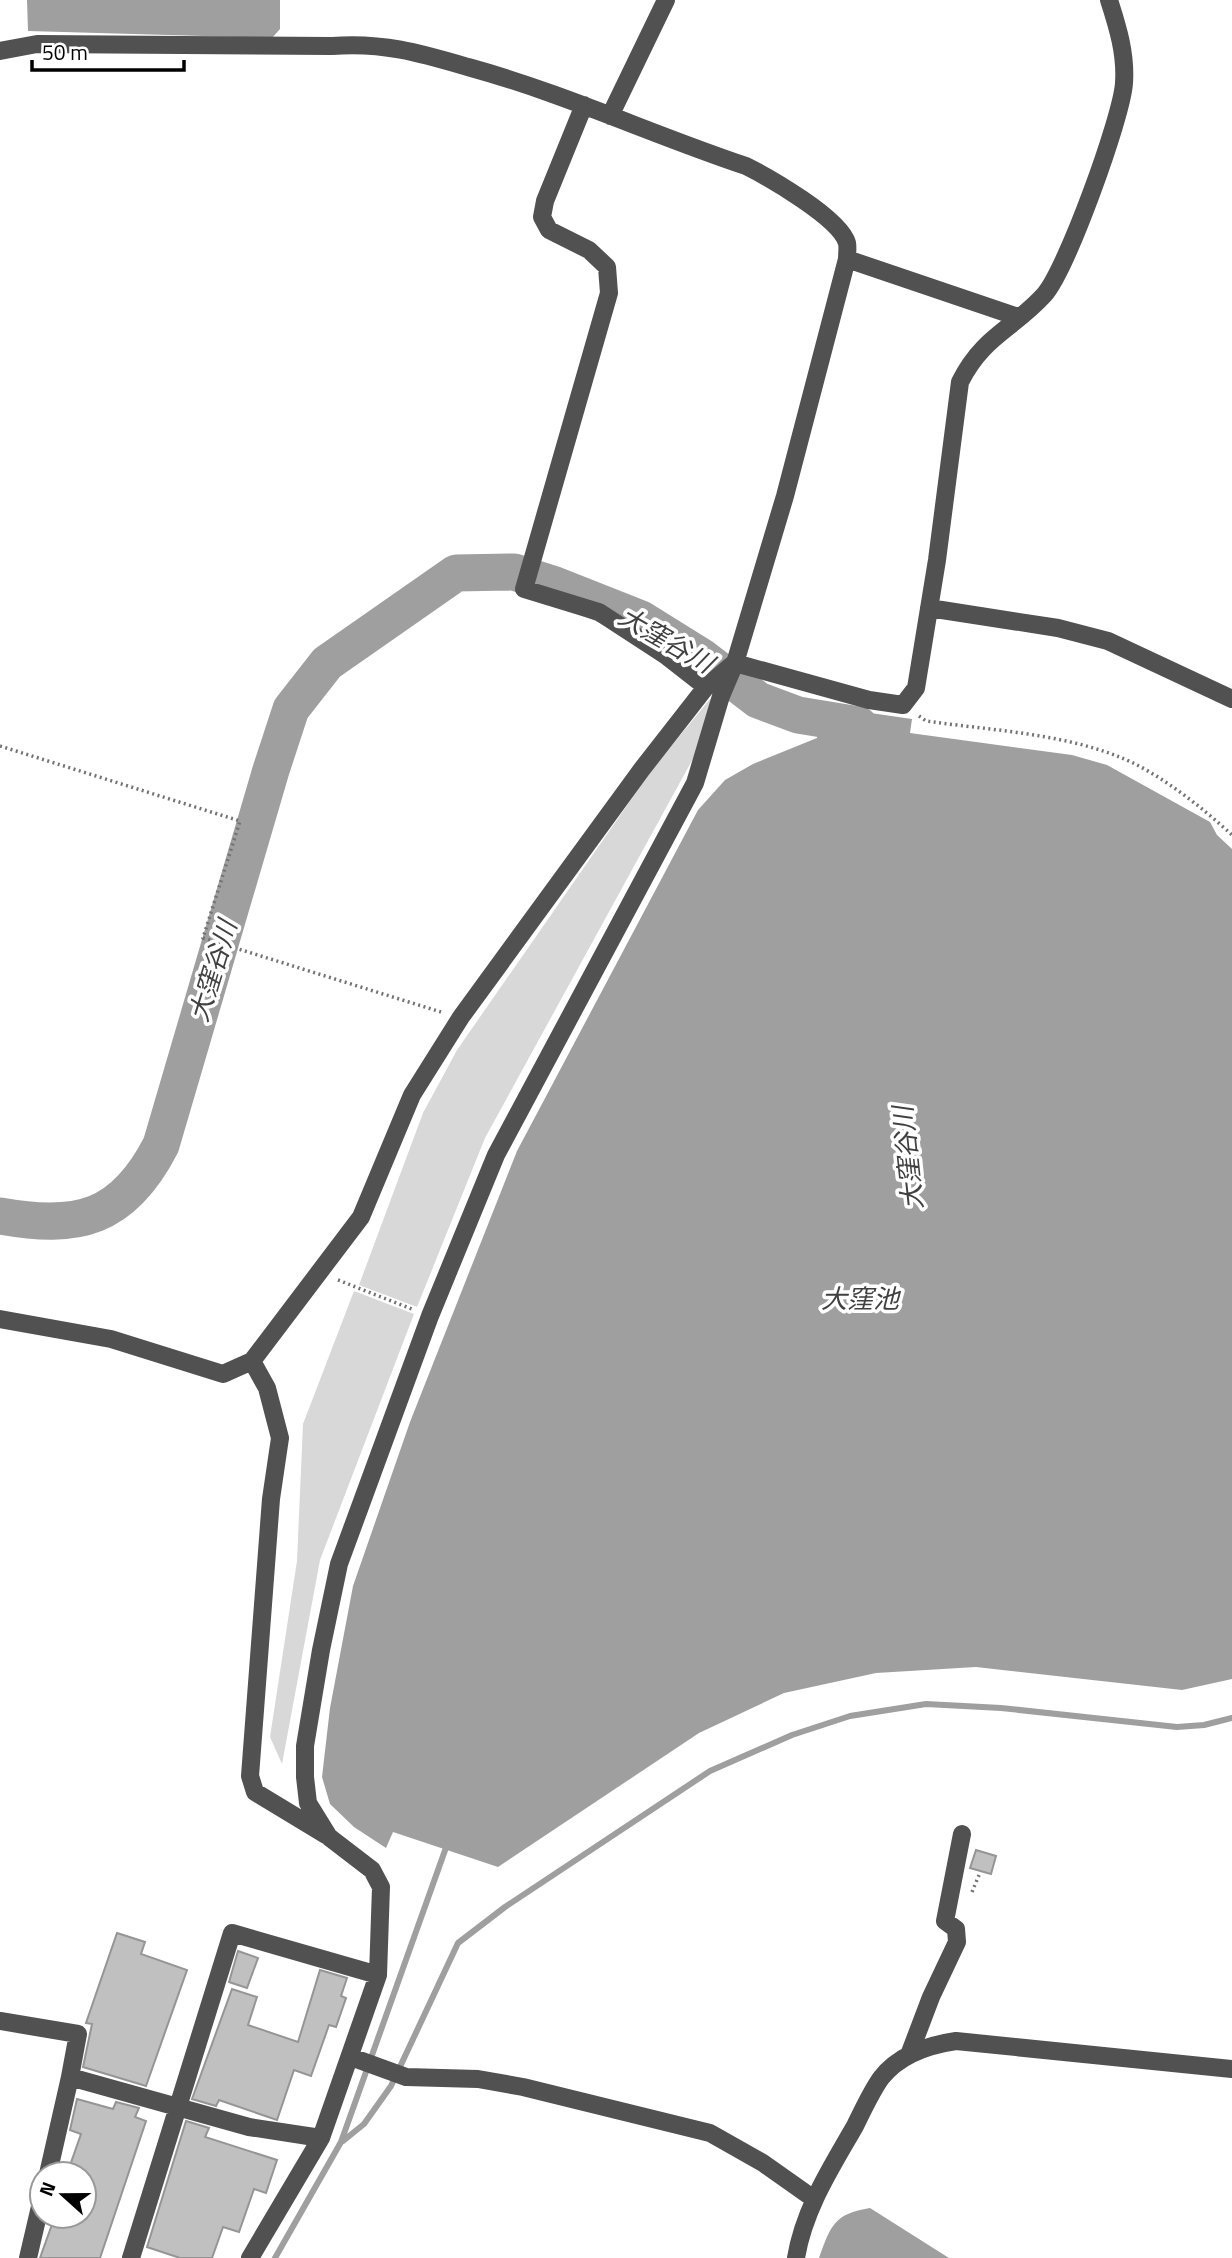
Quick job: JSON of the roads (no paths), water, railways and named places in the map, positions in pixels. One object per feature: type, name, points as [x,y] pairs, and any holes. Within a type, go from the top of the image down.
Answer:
[{"type":"street","points":[[610,116],[666,0]]},
{"type":"street","points":[[733,666],[869,700],[903,705],[916,688],[960,382],[972,359],[1044,295],[1062,266],[1121,109],[1125,63],[1109,0]]},
{"type":"street","points":[[0,51],[37,44],[332,46],[368,43],[404,49],[502,76],[746,166],[784,185],[835,227],[846,241],[847,259],[785,496],[733,666],[642,769],[461,1017],[412,1095],[360,1217],[252,1361],[223,1374],[111,1339],[0,1319]]},
{"type":"street","points":[[584,105],[545,201],[542,217],[549,230],[589,250],[607,267],[609,293],[524,589],[599,612],[715,684]]},
{"type":"street","points":[[847,259],[1018,317]]},
{"type":"street","points":[[929,608],[1058,628],[1108,641],[1232,699]]},
{"type":"street","points":[[329,1837],[308,1803],[305,1746],[321,1650],[340,1564],[435,1305],[496,1155],[695,783],[715,684]]},
{"type":"street","points":[[250,2258],[321,2138],[355,2058],[377,1975],[381,1887],[372,1870],[329,1837],[256,1792],[250,1776],[271,1499],[280,1438],[267,1388],[252,1361]]},
{"type":"street","points":[[909,2055],[931,1997],[957,1942],[956,1929],[945,1921],[962,1834]]},
{"type":"street","points":[[131,2258],[232,1933],[377,1975]]},
{"type":"street","points":[[0,2021],[78,2034],[51,2160]]},
{"type":"street","points":[[796,2258],[800,2234],[814,2199],[882,2077],[909,2055],[930,2045],[957,2041],[1232,2069]]},
{"type":"street","points":[[355,2058],[394,2073],[478,2079],[523,2087],[710,2133],[764,2163],[814,2199]]},
{"type":"street","points":[[70,2077],[249,2127],[321,2138]]},
{"type":"street","points":[[28,2258],[35,2230]]},
{"type":"water","points":[[27,0],[280,0],[280,29],[272,38],[28,31]]},
{"type":"water","name":"大窪池","points":[[822,706],[912,719],[910,733],[1072,755],[1107,765],[1210,822],[1217,835],[1232,849],[1232,1679],[1182,1690],[976,1667],[876,1673],[784,1693],[699,1733],[498,1867],[393,1832],[386,1848],[354,1827],[330,1804],[322,1777],[330,1708],[353,1586],[410,1422],[517,1151],[698,810],[725,780],[753,764],[817,738]]},
{"type":"water","points":[[870,2208],[949,2258],[819,2258],[831,2229],[841,2218]]},
{"type":"waterway","name":"大窪谷川","points":[[0,1216],[53,1221],[96,1214],[114,1204],[146,1170],[161,1145],[291,709],[327,663],[456,573],[514,572],[641,619],[702,657],[758,700],[798,715],[859,725],[860,734]]},
{"type":"waterway","points":[[343,2141],[364,2124],[391,2086],[458,1943],[505,1907],[710,1771],[792,1735],[850,1716],[926,1704],[1001,1708],[1177,1727],[1204,1725],[1232,1718]]},
{"type":"waterway","points":[[275,2258],[341,2142],[448,1842]]}]
